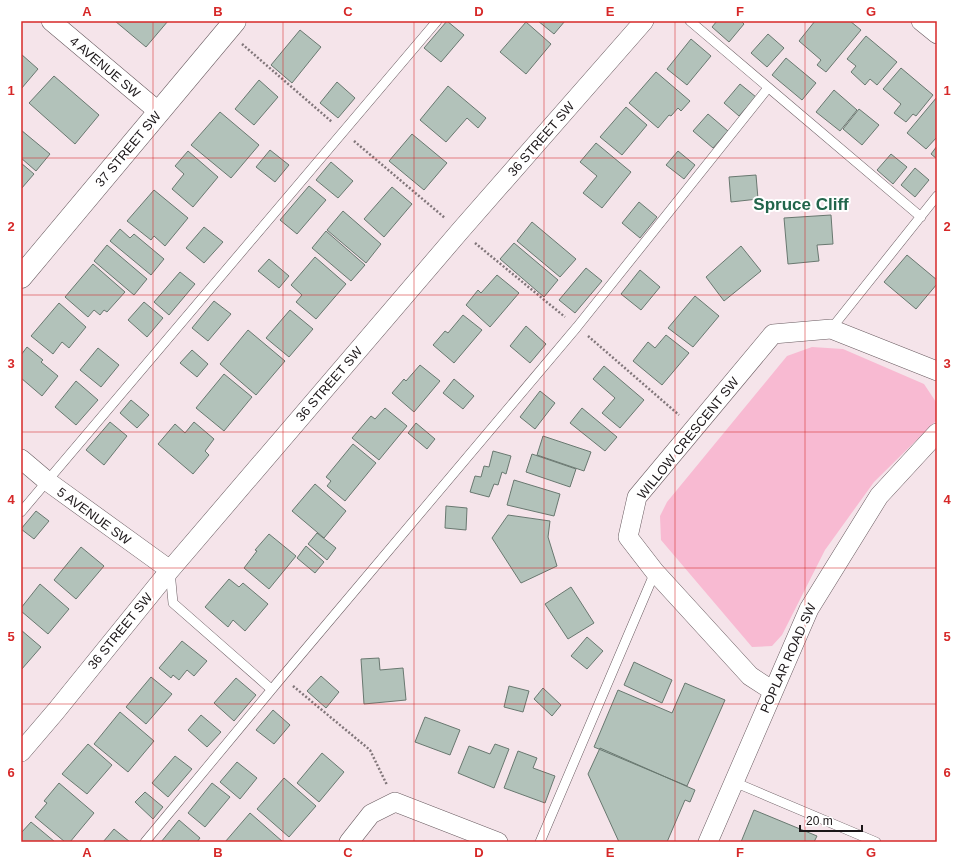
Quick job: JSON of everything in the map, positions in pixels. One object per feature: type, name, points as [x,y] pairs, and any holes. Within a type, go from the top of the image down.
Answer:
[{"type":"street","name":"4 AVENUE SW","points":[[51,21],[159,112]]},
{"type":"street","name":"37 STREET SW","points":[[21,277],[235,21]]},
{"type":"street","name":"36 STREET SW","points":[[21,752],[170,570],[454,237],[644,21]]},
{"type":"street","points":[[921,21],[937,34]]},
{"type":"street","name":"WILLOW CRESCENT SW","points":[[773,691],[750,676],[655,572],[628,537],[637,497],[774,334],[831,329],[937,371]]},
{"type":"street","name":"POPLAR ROAD SW","points":[[708,842],[809,609],[879,496],[937,433]]},
{"type":"street","name":"5 AVENUE SW","points":[[21,458],[47,481],[170,570]]},
{"type":"street","points":[[349,842],[371,814],[396,802],[498,842]]},
{"type":"lane","points":[[21,512],[437,21]]},
{"type":"lane","points":[[690,21],[921,217]]},
{"type":"lane","points":[[145,842],[271,689],[577,327],[768,88]]},
{"type":"lane","points":[[831,329],[937,196]]},
{"type":"lane","points":[[170,570],[173,603],[271,689]]},
{"type":"lane","points":[[540,842],[655,572]]},
{"type":"lane","points":[[734,782],[876,842]]},
{"type":"path","points":[[282,677],[370,750],[396,802]]},
{"type":"shaded area","points":[[812,347],[843,349],[924,384],[936,402],[937,420],[874,482],[825,550],[782,635],[772,646],[752,647],[661,540],[660,516],[667,502],[787,356]]},
{"type":"building","points":[[115,21],[168,21],[146,47]]},
{"type":"building","points":[[447,21],[464,35],[441,62],[424,48]]},
{"type":"building","points":[[538,21],[565,21],[554,34]]},
{"type":"building","points":[[717,21],[741,21],[744,24],[729,42],[712,27]]},
{"type":"building","points":[[815,21],[850,21],[861,30],[826,72],[817,65],[821,60],[799,41]]},
{"type":"building","points":[[526,22],[551,44],[526,74],[500,52]]},
{"type":"building","points":[[300,30],[321,47],[292,83],[271,65]]},
{"type":"building","points":[[768,34],[784,48],[767,67],[751,53]]},
{"type":"building","points":[[866,36],[897,62],[877,85],[870,79],[865,85],[851,72],[856,66],[847,59]]},
{"type":"building","points":[[691,39],[711,56],[687,85],[667,69]]},
{"type":"building","points":[[21,54],[38,69],[21,89]]},
{"type":"building","points":[[786,58],[816,83],[802,100],[772,75]]},
{"type":"building","points":[[901,68],[933,95],[916,116],[913,114],[906,122],[894,113],[901,104],[883,89]]},
{"type":"building","points":[[656,72],[690,101],[681,111],[678,108],[671,116],[669,115],[658,128],[629,103]]},
{"type":"building","points":[[54,76],[99,115],[75,144],[29,103]]},
{"type":"building","points":[[259,80],[278,97],[254,125],[235,109]]},
{"type":"building","points":[[337,82],[355,98],[338,118],[320,103]]},
{"type":"building","points":[[740,84],[756,97],[739,116],[724,103]]},
{"type":"building","points":[[448,86],[486,118],[478,128],[467,118],[446,142],[420,120]]},
{"type":"building","points":[[834,90],[857,110],[840,131],[816,112]]},
{"type":"building","points":[[937,97],[937,137],[926,149],[907,133]]},
{"type":"building","points":[[626,107],[647,125],[622,155],[600,137]]},
{"type":"building","points":[[859,109],[879,125],[862,145],[843,129]]},
{"type":"building","points":[[220,112],[259,145],[231,178],[191,145]]},
{"type":"building","points":[[708,114],[728,131],[713,148],[693,131]]},
{"type":"building","points":[[21,130],[50,154],[36,171],[21,158]]},
{"type":"building","points":[[412,134],[447,163],[424,190],[389,161]]},
{"type":"building","points":[[596,143],[631,172],[602,208],[583,193],[597,176],[580,162]]},
{"type":"building","points":[[937,146],[937,159],[931,154]]},
{"type":"building","points":[[270,150],[289,165],[275,182],[256,167]]},
{"type":"building","points":[[188,151],[218,177],[193,207],[172,189],[184,174],[175,166]]},
{"type":"building","points":[[678,151],[695,165],[684,179],[666,165]]},
{"type":"building","points":[[891,154],[907,167],[893,184],[877,170]]},
{"type":"building","points":[[331,162],[353,181],[338,198],[316,180]]},
{"type":"building","points":[[21,163],[34,174],[21,189]]},
{"type":"building","points":[[915,168],[929,180],[915,197],[901,185]]},
{"type":"building","points":[[756,175],[758,199],[731,202],[729,177]]},
{"type":"building","points":[[309,186],[326,200],[297,234],[280,220]]},
{"type":"building","points":[[392,187],[412,204],[384,237],[364,219]]},
{"type":"building","points":[[154,190],[188,218],[165,246],[154,236],[151,240],[127,221]]},
{"type":"building","points":[[639,202],[657,217],[640,238],[622,223]]},
{"type":"building","points":[[343,211],[381,244],[366,263],[327,230]]},
{"type":"building","points":[[831,215],[833,244],[817,245],[819,261],[788,264],[784,218]]},
{"type":"building","points":[[532,222],[576,259],[560,277],[517,241]]},
{"type":"building","points":[[204,227],[223,242],[204,263],[186,248]]},
{"type":"building","points":[[120,229],[130,238],[134,234],[164,259],[151,275],[110,241]]},
{"type":"building","points":[[326,231],[365,265],[351,281],[312,248]]},
{"type":"building","points":[[514,243],[558,280],[544,297],[500,259]]},
{"type":"building","points":[[107,245],[147,279],[134,295],[94,261]]},
{"type":"building","points":[[741,246],[761,271],[724,301],[706,277]]},
{"type":"building","points":[[907,255],[937,280],[937,284],[916,309],[884,282]]},
{"type":"building","points":[[315,257],[346,284],[316,319],[296,302],[302,295],[291,285]]},
{"type":"building","points":[[269,259],[289,276],[279,288],[258,271]]},
{"type":"building","points":[[93,264],[125,292],[107,312],[104,310],[100,315],[94,310],[88,317],[65,297]]},
{"type":"building","points":[[586,268],[602,281],[575,313],[559,300]]},
{"type":"building","points":[[640,270],[660,287],[641,310],[621,294]]},
{"type":"building","points":[[180,272],[195,284],[169,315],[154,302]]},
{"type":"building","points":[[497,275],[519,293],[490,327],[466,305],[478,290],[481,293]]},
{"type":"building","points":[[695,296],[719,316],[693,347],[668,328]]},
{"type":"building","points":[[214,301],[231,314],[208,341],[192,328]]},
{"type":"building","points":[[144,302],[163,318],[147,337],[128,320]]},
{"type":"building","points":[[59,303],[86,327],[69,348],[62,342],[53,354],[31,336]]},
{"type":"building","points":[[290,310],[313,329],[289,357],[266,338]]},
{"type":"building","points":[[463,315],[482,330],[454,363],[433,345],[445,331],[448,333]]},
{"type":"building","points":[[526,326],[546,344],[530,363],[510,346]]},
{"type":"building","points":[[248,330],[285,361],[256,395],[220,364]]},
{"type":"building","points":[[666,335],[689,353],[662,385],[633,361],[648,342],[655,348]]},
{"type":"building","points":[[27,347],[43,360],[41,362],[58,376],[42,396],[21,378],[21,355]]},
{"type":"building","points":[[98,348],[119,365],[101,387],[80,370]]},
{"type":"building","points":[[192,350],[208,364],[197,377],[180,363]]},
{"type":"building","points":[[420,365],[440,381],[414,412],[392,393],[404,379],[406,381]]},
{"type":"building","points":[[604,366],[644,400],[620,428],[602,413],[615,398],[593,379]]},
{"type":"building","points":[[224,374],[252,397],[224,431],[196,408]]},
{"type":"building","points":[[454,379],[474,396],[463,409],[443,393]]},
{"type":"building","points":[[76,381],[98,400],[76,425],[55,407]]},
{"type":"building","points":[[540,391],[555,403],[535,429],[520,417]]},
{"type":"building","points":[[131,400],[149,415],[137,428],[120,413]]},
{"type":"building","points":[[385,408],[407,426],[379,460],[352,438],[371,416],[375,419]]},
{"type":"building","points":[[582,408],[617,437],[605,451],[570,423]]},
{"type":"building","points":[[110,422],[127,436],[104,465],[86,450]]},
{"type":"building","points":[[194,422],[214,439],[205,451],[209,455],[193,474],[158,444],[175,424],[185,433]]},
{"type":"building","points":[[416,423],[435,439],[427,449],[408,433]]},
{"type":"building","points":[[543,436],[591,452],[584,471],[537,455]]},
{"type":"building","points":[[353,444],[376,463],[345,501],[327,486],[331,481],[326,477]]},
{"type":"building","points":[[493,451],[511,456],[506,474],[502,472],[498,485],[494,484],[489,497],[470,492],[475,476],[481,477],[484,466],[489,467]]},
{"type":"building","points":[[532,454],[576,469],[570,487],[526,472]]},
{"type":"building","points":[[514,480],[560,494],[554,516],[507,505]]},
{"type":"building","points":[[315,484],[346,511],[324,538],[292,511]]},
{"type":"building","points":[[446,506],[467,508],[466,530],[445,528]]},
{"type":"building","points":[[36,511],[49,521],[34,539],[21,529]]},
{"type":"building","points":[[508,515],[550,521],[548,537],[557,566],[521,583],[492,538]]},
{"type":"building","points":[[317,533],[336,548],[327,560],[308,544]]},
{"type":"building","points":[[269,534],[296,556],[269,589],[244,568],[257,551],[255,550]]},
{"type":"building","points":[[306,546],[324,562],[315,573],[297,558]]},
{"type":"building","points":[[81,547],[104,566],[76,599],[54,580]]},
{"type":"building","points":[[229,579],[239,587],[243,583],[268,604],[245,631],[233,620],[228,627],[205,607]]},
{"type":"building","points":[[40,584],[69,609],[48,634],[21,611],[21,608]]},
{"type":"building","points":[[571,587],[594,623],[568,639],[545,604]]},
{"type":"building","points":[[21,630],[41,647],[21,670]]},
{"type":"building","points":[[587,637],[603,651],[587,669],[571,656]]},
{"type":"building","points":[[182,641],[207,661],[194,676],[187,670],[179,680],[173,675],[171,678],[159,668]]},
{"type":"building","points":[[379,658],[380,670],[403,668],[406,700],[364,704],[361,659]]},
{"type":"building","points":[[634,662],[672,680],[662,703],[624,685]]},
{"type":"building","points":[[321,676],[339,692],[326,708],[307,691]]},
{"type":"building","points":[[151,677],[172,694],[146,724],[126,707]]},
{"type":"building","points":[[236,678],[256,695],[234,721],[214,703]]},
{"type":"building","points":[[685,683],[725,700],[687,786],[594,747],[618,690],[672,713]]},
{"type":"building","points":[[509,686],[529,691],[523,712],[504,707]]},
{"type":"building","points":[[543,688],[561,705],[552,716],[534,699]]},
{"type":"building","points":[[273,710],[290,725],[274,744],[256,730]]},
{"type":"building","points":[[120,712],[154,741],[128,772],[94,744]]},
{"type":"building","points":[[201,715],[221,732],[207,747],[188,730]]},
{"type":"building","points":[[425,717],[460,730],[450,755],[415,742]]},
{"type":"building","points":[[88,744],[112,765],[87,794],[62,774]]},
{"type":"building","points":[[495,744],[509,749],[494,788],[458,773],[469,746],[490,754]]},
{"type":"building","points":[[600,748],[695,790],[690,802],[685,800],[667,842],[619,842],[588,774]]},
{"type":"building","points":[[518,751],[537,758],[533,768],[555,776],[545,803],[504,788]]},
{"type":"building","points":[[322,753],[344,772],[319,802],[297,783]]},
{"type":"building","points":[[175,756],[192,769],[168,797],[152,783]]},
{"type":"building","points":[[237,762],[257,778],[240,799],[220,782]]},
{"type":"building","points":[[284,778],[316,806],[289,837],[257,809]]},
{"type":"building","points":[[59,783],[94,813],[70,842],[65,842],[35,817],[47,803],[44,801]]},
{"type":"building","points":[[212,783],[230,797],[205,827],[188,813]]},
{"type":"building","points":[[145,792],[163,807],[153,819],[135,802]]},
{"type":"building","points":[[754,810],[817,836],[814,842],[741,842]]},
{"type":"building","points":[[250,813],[283,842],[225,842]]},
{"type":"building","points":[[179,820],[200,838],[197,842],[161,842]]},
{"type":"building","points":[[31,822],[55,842],[21,842],[21,833]]},
{"type":"building","points":[[114,829],[130,842],[103,842]]},
{"type":"district","name":"Spruce Cliff","points":[[801,204]]}]
